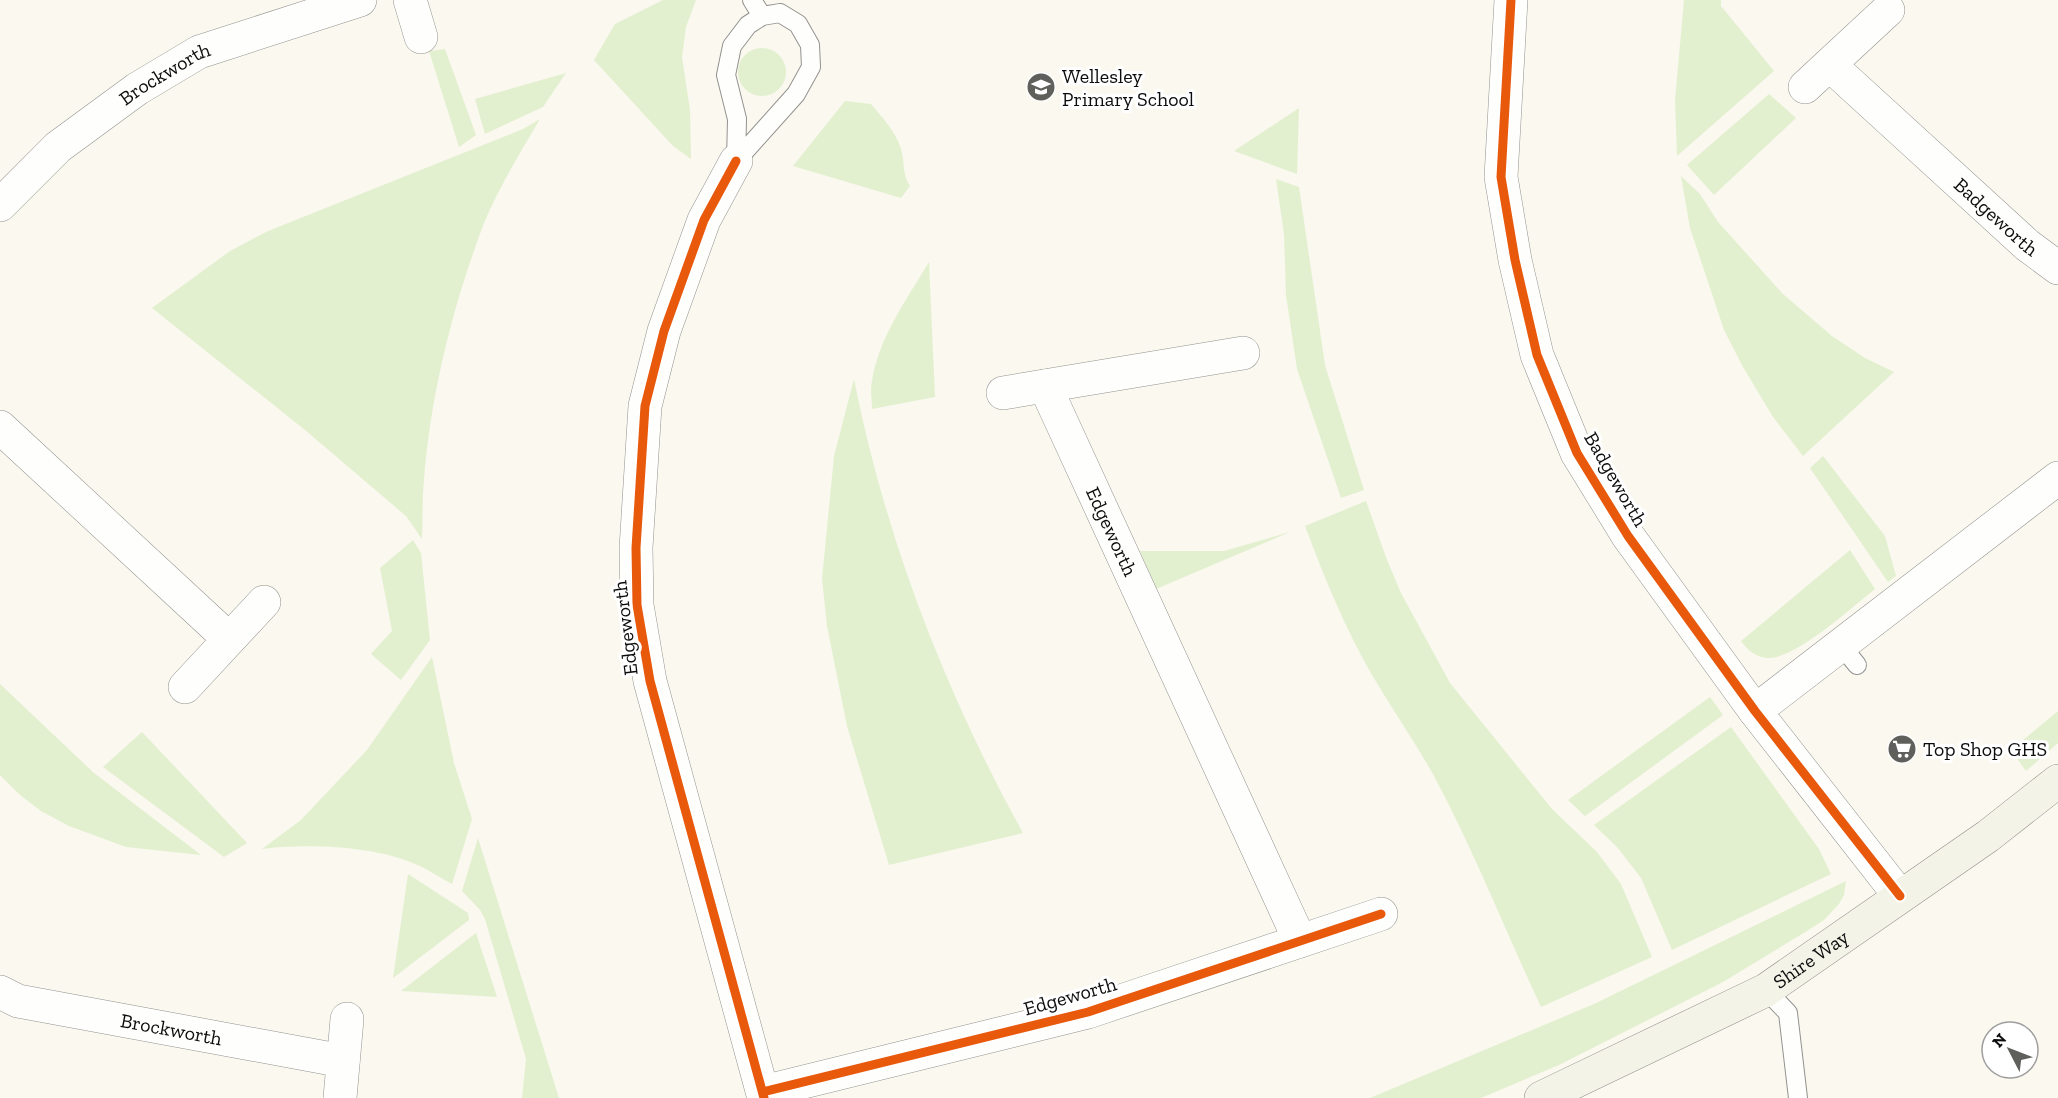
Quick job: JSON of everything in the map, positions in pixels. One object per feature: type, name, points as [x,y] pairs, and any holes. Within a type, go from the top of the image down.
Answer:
[{"type":"street","name":"Brockworth","points":[[0,205],[58,147],[137,89],[199,52],[360,0]]},
{"type":"street","points":[[410,0],[421,37]]},
{"type":"street","name":"Badgeworth","points":[[1511,0],[1501,177],[1515,260],[1537,355],[1577,453],[1628,536],[1755,711],[1900,896]]},
{"type":"street","points":[[1805,87],[1888,10]]},
{"type":"street","name":"Badgeworth","points":[[1830,65],[2027,245],[2058,268]]},
{"type":"street","name":"Edgeworth","points":[[736,161],[704,220],[664,331],[645,406],[636,548],[637,605],[650,681],[764,1095],[1088,1012],[1381,914]]},
{"type":"street","points":[[1003,393],[1243,353]]},
{"type":"street","name":"Edgeworth","points":[[1045,386],[1300,940]]},
{"type":"street","points":[[0,427],[229,639]]},
{"type":"street","points":[[1755,711],[1849,655],[2058,478]]},
{"type":"street","points":[[185,687],[264,602]]},
{"type":"street","name":"Shire Way","points":[[1541,1098],[1766,990],[1988,836],[2058,781]]},
{"type":"street","name":"Brockworth","points":[[0,992],[18,1001],[344,1061]]},
{"type":"street","points":[[340,1098],[347,1019]]},
{"type":"lane","points":[[752,0],[762,16]]},
{"type":"lane","name":"Edgeworth","points":[[780,13],[798,24],[810,45],[811,67],[796,94],[736,161],[737,119],[726,75],[732,46],[748,25],[762,16],[780,13]]},
{"type":"lane","points":[[1766,990],[1788,1013],[1798,1098]]},
{"type":"green space","points":[[663,0],[696,0],[686,27],[682,57],[690,110],[691,159],[673,146],[594,60],[615,24]]},
{"type":"green space","points":[[1684,0],[1721,0],[1721,6],[1774,71],[1677,156],[1675,100]]},
{"type":"green space","points":[[762,48],[779,55],[786,72],[779,89],[762,96],[745,89],[738,72],[745,55]]},
{"type":"green space","points":[[445,49],[476,135],[459,147],[429,51]]},
{"type":"green space","points":[[566,73],[543,107],[485,134],[475,99]]},
{"type":"green space","points":[[1769,94],[1796,118],[1714,195],[1687,165]]},
{"type":"green space","points":[[845,101],[871,104],[896,137],[910,186],[901,198],[793,166]]},
{"type":"green space","points":[[1299,108],[1297,174],[1234,151]]},
{"type":"green space","points":[[540,119],[503,183],[484,223],[453,317],[438,382],[427,447],[423,487],[422,539],[406,516],[305,430],[152,308],[230,251],[268,231],[523,129]]},
{"type":"green space","points":[[1681,176],[1700,194],[1718,222],[1783,294],[1832,336],[1865,358],[1894,372],[1803,456],[1773,417],[1724,330],[1690,228]]},
{"type":"green space","points":[[1276,179],[1299,187],[1325,365],[1364,490],[1341,498],[1297,369],[1286,295],[1284,234]]},
{"type":"green space","points":[[929,262],[935,397],[872,409],[871,384],[881,349],[895,319]]},
{"type":"green space","points":[[854,379],[883,497],[921,612],[968,725],[1023,833],[889,865],[847,726],[827,626],[822,579],[834,456]]},
{"type":"green space","points":[[1823,456],[1885,536],[1896,576],[1888,582],[1810,468]]},
{"type":"green space","points":[[1366,501],[1401,593],[1450,683],[1552,809],[1597,852],[1621,884],[1652,957],[1541,1007],[1449,804],[1427,763],[1372,675],[1344,621],[1305,526]]},
{"type":"green space","points":[[1290,532],[1156,589],[1140,551],[1224,551]]},
{"type":"green space","points":[[413,540],[421,553],[430,640],[401,680],[371,654],[392,631],[380,568]]},
{"type":"green space","points":[[1850,550],[1875,589],[1823,631],[1792,651],[1767,658],[1756,655],[1746,647],[1741,641]]},
{"type":"green space","points":[[432,657],[454,763],[472,819],[452,884],[420,866],[381,853],[319,846],[262,849],[301,820],[367,750]]},
{"type":"green space","points":[[0,684],[94,773],[201,855],[126,847],[69,826],[41,811],[20,795],[0,775]]},
{"type":"green space","points":[[1710,697],[1723,715],[1585,816],[1568,800]]},
{"type":"green space","points":[[2058,711],[2058,743],[2026,771],[2011,750]]},
{"type":"green space","points":[[1731,727],[1819,849],[1831,874],[1672,950],[1641,878],[1617,847],[1594,825]]},
{"type":"green space","points":[[142,732],[247,843],[224,857],[103,767]]},
{"type":"green space","points":[[478,838],[559,1098],[522,1098],[526,1059],[485,919],[480,910],[462,891]]},
{"type":"green space","points":[[408,874],[468,913],[469,920],[393,978]]},
{"type":"green space","points":[[1846,881],[1844,895],[1839,904],[1824,920],[1807,931],[1723,982],[1559,1065],[1481,1098],[1370,1098],[1594,1004]]},
{"type":"green space","points":[[476,933],[497,997],[401,991]]},
{"type":"cycle path","points":[[1511,0],[1501,177],[1515,260],[1537,355],[1577,453],[1628,536],[1755,711],[1900,896]]},
{"type":"cycle path","points":[[736,161],[704,220],[664,331],[645,406],[636,548],[637,605],[650,681],[764,1098]]},
{"type":"cycle path","points":[[763,1092],[1088,1012],[1381,914]]},
{"type":"place","name":"Wellesley Primary School","points":[[1041,87]]},
{"type":"place","name":"Top Shop GHS","points":[[1902,749]]}]
